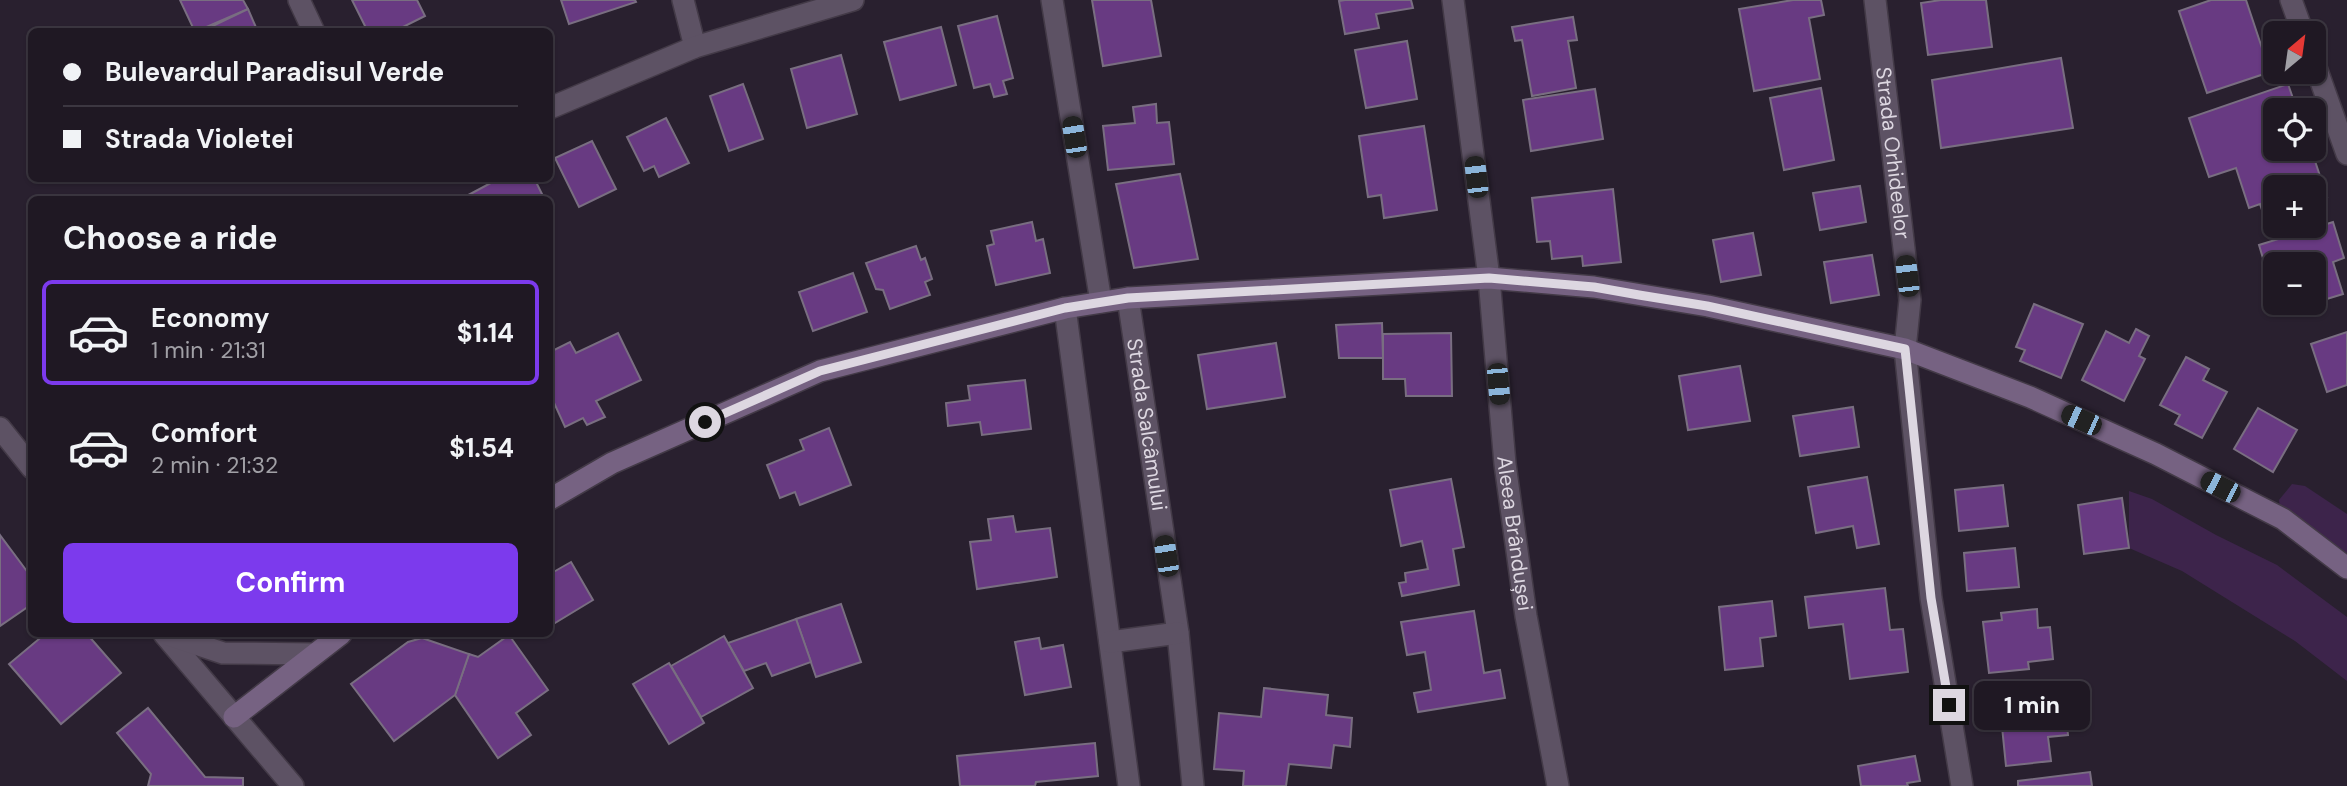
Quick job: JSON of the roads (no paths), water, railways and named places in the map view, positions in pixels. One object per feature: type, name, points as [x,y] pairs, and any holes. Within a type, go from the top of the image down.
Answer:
[{"type":"street","points":[[299,0],[312,28]]},
{"type":"street","points":[[684,0],[695,47]]},
{"type":"street","points":[[553,107],[695,47],[853,0]]},
{"type":"street","points":[[1052,0],[1101,302]]},
{"type":"street","points":[[1453,0],[1489,278]]},
{"type":"street","name":"Strada Orhideelor","points":[[1875,0],[1909,300],[1905,349],[1931,598],[1962,786]]},
{"type":"street","points":[[2291,0],[2299,21]]},
{"type":"street","points":[[2322,84],[2347,154]]},
{"type":"street","points":[[553,497],[612,463],[820,371],[1065,308],[1128,298],[1489,278],[1594,287],[1682,302],[1905,349],[2030,397],[2156,454],[2283,519],[2347,568]]},
{"type":"street","name":"Aleea Brândușei","points":[[1489,278],[1505,464],[1526,616],[1558,786]]},
{"type":"street","name":"Strada Salcâmului","points":[[1128,298],[1178,633],[1193,786]]},
{"type":"street","points":[[1065,308],[1129,786]]},
{"type":"street","points":[[0,428],[28,463]]},
{"type":"street","points":[[1110,642],[1178,633]]},
{"type":"street","points":[[167,637],[293,786]]},
{"type":"street","points":[[174,637],[223,653],[314,654]]},
{"type":"street","points":[[234,717],[337,637]]}]
